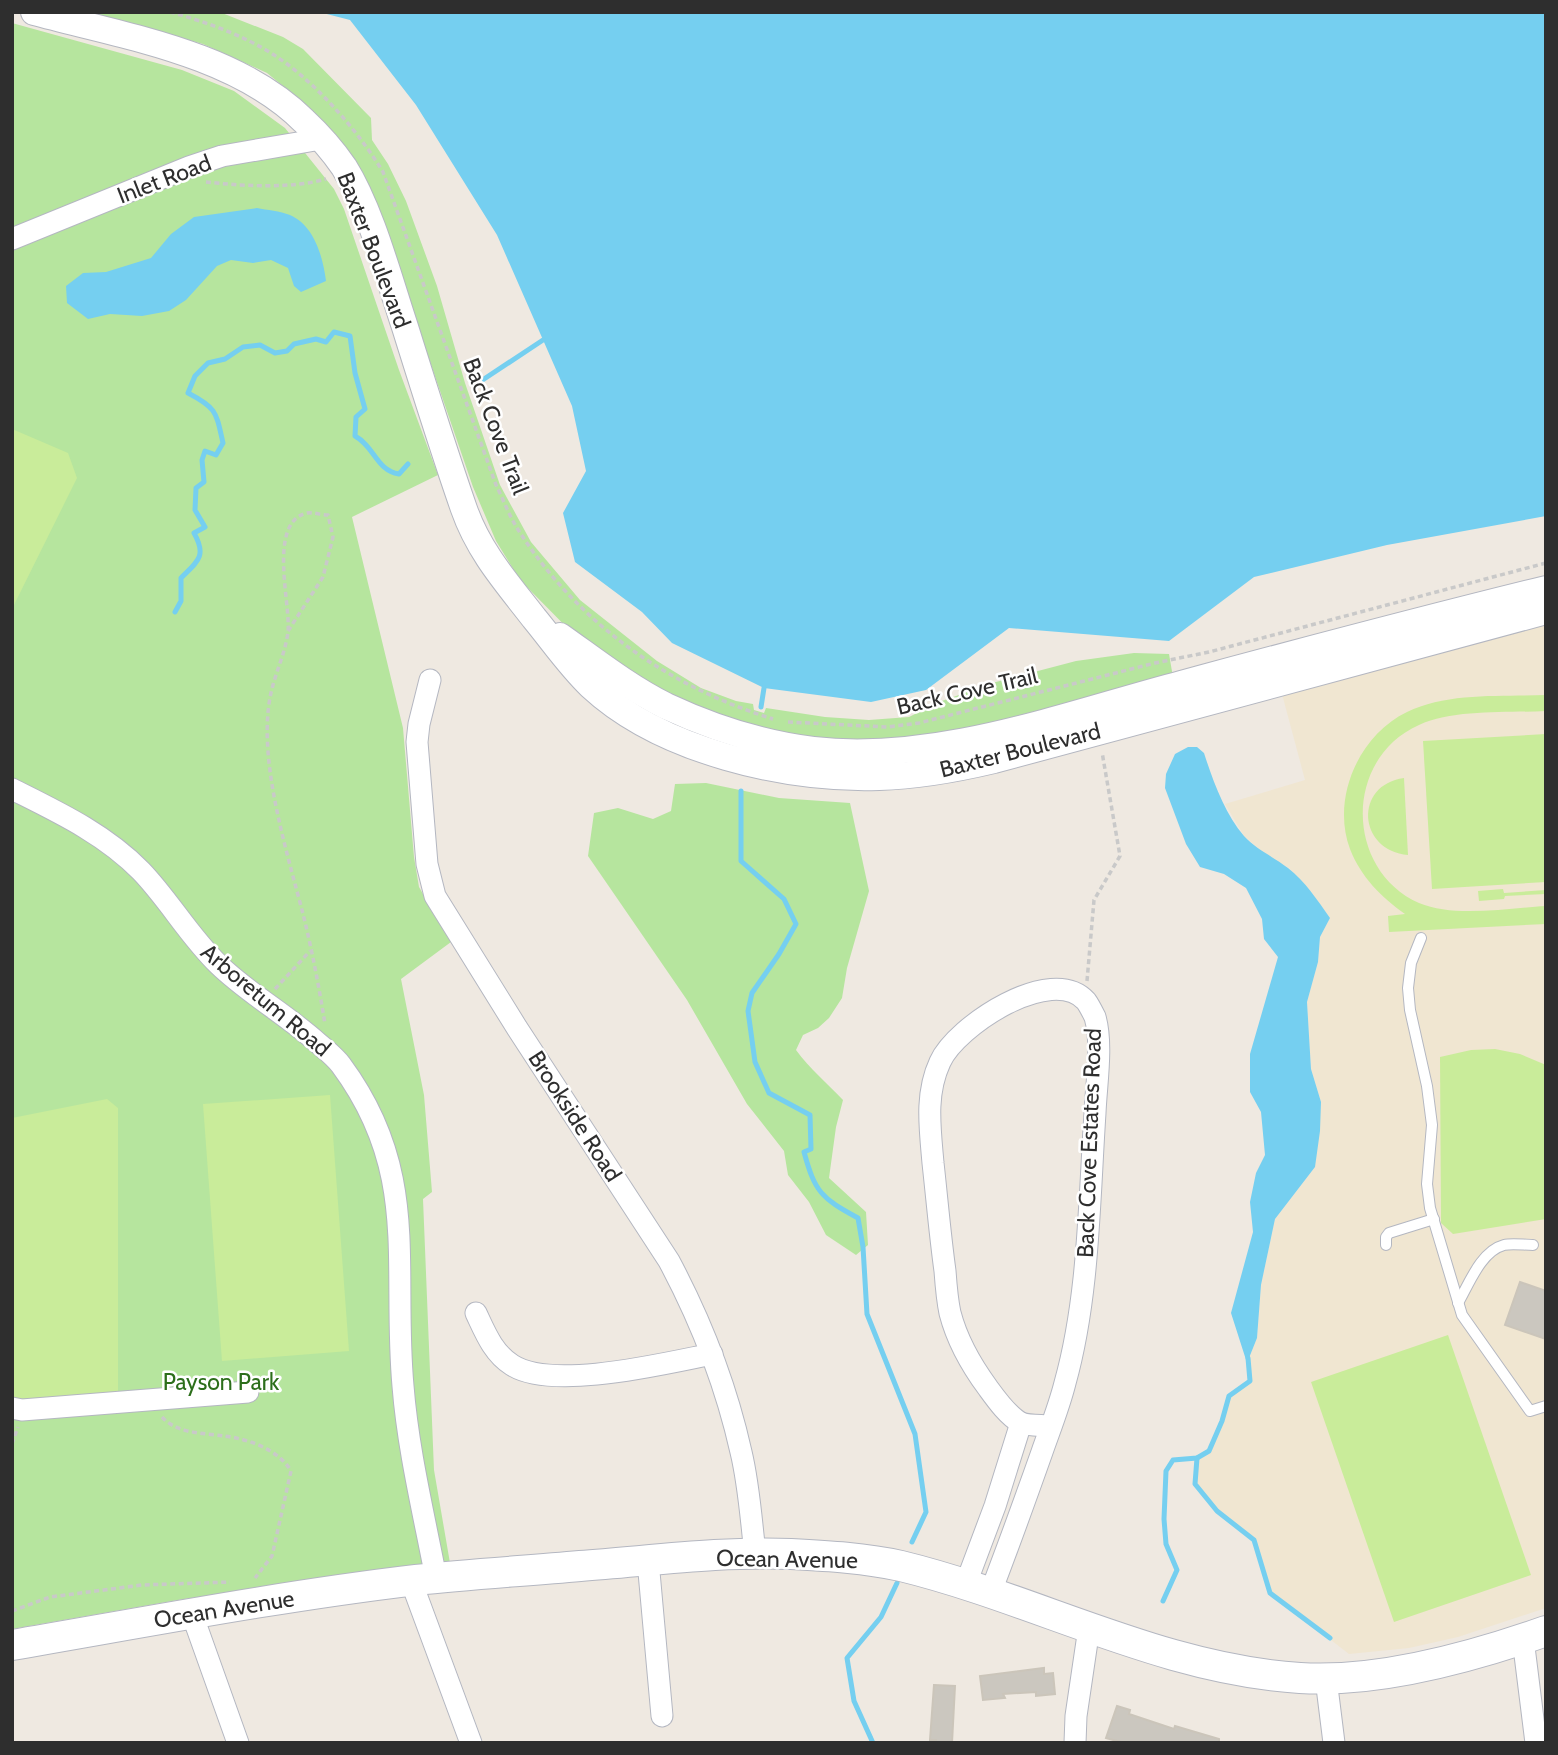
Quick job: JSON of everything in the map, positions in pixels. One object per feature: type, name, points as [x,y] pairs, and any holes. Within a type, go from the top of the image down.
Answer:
[{"type":"main road","name":"Ocean Avenue","points":[[12,1644],[424,1580],[755,1553],[836,1557],[882,1563],[978,1590],[1146,1648],[1216,1667],[1267,1675],[1326,1679],[1426,1667],[1534,1635]]},
{"type":"street","name":"Baxter Boulevard","points":[[34,12],[169,48],[214,63],[243,78],[302,118],[344,168],[361,203],[385,265],[466,514],[492,565],[591,685],[642,723],[709,751],[783,769],[830,776],[910,775],[994,760],[1546,611]]},
{"type":"street","name":"Inlet Road","points":[[12,239],[222,156],[321,139]]},
{"type":"street","name":"Baxter Boulevard","points":[[533,616],[625,682],[692,717],[779,744],[812,750],[862,753],[922,748],[1012,729],[1546,589]]},
{"type":"street","name":"Brookside Road","points":[[430,681],[417,742],[427,864],[435,896],[510,1017],[669,1261],[684,1289],[712,1354],[741,1452],[755,1553]]},
{"type":"street","name":"Arboretum Road","points":[[12,789],[70,817],[119,851],[141,871],[198,943],[219,965],[340,1064],[382,1139],[391,1170],[400,1239],[402,1384],[424,1580],[471,1743]]},
{"type":"street","name":"Back Cove Estates Road","points":[[978,1590],[1051,1426],[1074,1347],[1084,1274],[1097,1071],[1094,1016],[1086,1000],[1071,990],[1052,989],[1017,1000],[985,1015],[954,1041],[941,1059],[929,1099],[950,1312],[960,1342],[976,1372],[994,1397],[1021,1423]]},
{"type":"street","points":[[476,1313],[490,1343],[511,1365],[540,1374],[572,1376],[712,1354]]},
{"type":"street","points":[[12,1408],[22,1410],[248,1392]]},
{"type":"street","points":[[978,1590],[995,1506],[1021,1423],[1051,1426]]},
{"type":"street","points":[[648,1561],[662,1716]]},
{"type":"street","points":[[192,1614],[238,1743]]},
{"type":"street","points":[[1074,1742],[1088,1628]]},
{"type":"street","points":[[1534,1635],[1536,1743]]},
{"type":"street","points":[[1326,1679],[1334,1743]]},
{"type":"lane","points":[[1421,938],[1411,963],[1408,988],[1432,1125],[1427,1184],[1434,1219],[1462,1315],[1530,1411],[1546,1406]]},
{"type":"lane","points":[[1386,1245],[1389,1233],[1434,1219]]},
{"type":"lane","points":[[1458,1303],[1477,1270],[1490,1254],[1503,1245],[1533,1245]]},
{"type":"path","name":"Back Cove Trail","points":[[170,12],[211,25],[287,64],[330,103],[371,152],[383,172],[496,485],[516,527],[576,603],[621,642],[653,666],[732,706],[782,722],[814,725],[887,727],[919,723],[1155,663],[1209,652],[1546,563]]},
{"type":"path","points":[[198,181],[292,185],[309,184],[326,178]]},
{"type":"path","points":[[288,631],[323,577],[333,537],[328,515],[308,513],[297,518],[286,531],[284,556],[288,631],[269,703],[269,738],[273,789],[311,950],[330,1054]]},
{"type":"path","points":[[1086,1000],[1094,900],[1119,856],[1099,731]]},
{"type":"path","points":[[265,1002],[311,950]]},
{"type":"path","points":[[146,1400],[169,1425],[206,1435],[225,1436],[254,1443],[284,1459],[291,1471],[272,1556],[256,1578],[246,1580]]},
{"type":"path","points":[[12,1611],[50,1597],[142,1585],[236,1582]]},
{"type":"shaded area","points":[[1546,624],[1546,1608],[1458,1637],[1409,1648],[1349,1654],[1270,1593],[1254,1540],[1217,1511],[1195,1484],[1197,1458],[1209,1451],[1229,1396],[1250,1381],[1247,1363],[1257,1338],[1261,1285],[1275,1219],[1315,1167],[1321,1102],[1311,1069],[1307,1002],[1318,962],[1320,937],[1330,918],[1289,868],[1266,855],[1244,836],[1225,804],[1305,780],[1282,694]]},
{"type":"green space","points":[[88,12],[222,13],[283,37],[303,49],[371,118],[372,140],[388,164],[406,201],[437,286],[465,383],[500,485],[531,542],[580,600],[657,661],[701,688],[736,701],[753,704],[754,710],[764,713],[766,708],[825,717],[869,720],[909,717],[939,702],[996,682],[1076,661],[1134,653],[1169,654],[1174,683],[951,740],[817,748],[665,703],[588,649],[520,580],[496,541],[473,487],[372,193],[348,152],[311,109],[267,73],[203,44]]},
{"type":"green space","name":"Payson Park","points":[[12,23],[182,70],[234,91],[285,128],[334,189],[344,209],[438,475],[352,517],[403,728],[419,887],[451,942],[401,979],[424,1095],[432,1192],[423,1199],[434,1470],[450,1563],[184,1599],[12,1629]]},
{"type":"green space","points":[[12,429],[68,453],[77,478],[12,609]]},
{"type":"green space","points":[[1546,695],[1546,711],[1448,716],[1419,725],[1394,741],[1377,762],[1366,787],[1363,814],[1366,840],[1377,865],[1394,887],[1419,903],[1433,908],[1465,911],[1546,906],[1546,924],[1389,932],[1388,916],[1405,914],[1388,901],[1366,877],[1350,849],[1345,829],[1347,789],[1363,752],[1390,722],[1423,706],[1457,698]]},
{"type":"green space","points":[[1546,734],[1546,882],[1432,889],[1423,741]]},
{"type":"green space","points":[[1404,778],[1408,855],[1391,851],[1379,842],[1371,831],[1368,818],[1370,804],[1376,792],[1387,783]]},
{"type":"green space","points":[[706,783],[779,798],[850,803],[869,891],[847,968],[842,998],[829,1018],[818,1028],[803,1035],[796,1050],[843,1100],[836,1127],[829,1178],[866,1212],[868,1245],[856,1255],[826,1235],[809,1202],[788,1175],[784,1151],[747,1104],[687,1000],[588,856],[594,813],[618,808],[653,819],[671,811],[675,784]]},
{"type":"green space","points":[[1503,889],[1504,893],[1546,890],[1546,894],[1505,896],[1504,899],[1479,901],[1478,891]]},
{"type":"green space","points":[[1495,1049],[1520,1054],[1546,1065],[1546,1219],[1453,1234],[1441,1223],[1440,1057],[1471,1050]]},
{"type":"green space","points":[[330,1095],[349,1351],[222,1361],[203,1104]]},
{"type":"green space","points":[[107,1099],[118,1108],[118,1393],[12,1398],[12,1118]]},
{"type":"green space","points":[[1448,1335],[1531,1575],[1394,1622],[1311,1382]]},
{"type":"water","points":[[319,12],[1546,12],[1546,516],[1387,545],[1254,577],[1169,641],[1009,628],[926,690],[871,702],[764,688],[672,643],[642,612],[575,562],[563,513],[586,471],[572,406],[497,235],[416,105],[350,20]]},
{"type":"water","points":[[257,208],[290,215],[306,227],[320,253],[326,281],[301,292],[294,286],[288,268],[271,260],[253,263],[231,260],[217,266],[186,300],[169,311],[142,316],[110,314],[88,319],[67,303],[66,286],[83,273],[106,272],[151,258],[171,234],[194,217]]},
{"type":"water","points":[[1188,747],[1197,747],[1204,753],[1225,807],[1244,836],[1294,873],[1330,918],[1320,937],[1318,962],[1307,1002],[1311,1069],[1321,1102],[1315,1167],[1275,1219],[1261,1285],[1257,1338],[1247,1363],[1231,1313],[1253,1232],[1250,1202],[1256,1173],[1265,1155],[1261,1112],[1250,1092],[1250,1054],[1278,957],[1264,939],[1262,919],[1246,888],[1224,874],[1200,867],[1186,844],[1165,788],[1166,774],[1175,754]]},
{"type":"building","points":[[1520,1282],[1546,1291],[1546,1339],[1505,1325]]},
{"type":"building","points":[[1044,1668],[1044,1674],[1053,1673],[1055,1694],[1003,1694],[1005,1698],[983,1700],[980,1676]]},
{"type":"building","points":[[934,1685],[955,1686],[952,1743],[936,1743],[936,1740],[930,1740]]},
{"type":"building","points":[[1117,1706],[1130,1710],[1129,1714],[1174,1729],[1175,1726],[1219,1739],[1219,1743],[1124,1743],[1106,1738]]},
{"type":"waterway","points":[[175,612],[181,601],[181,578],[199,558],[200,547],[194,533],[205,527],[195,510],[196,488],[204,482],[202,460],[205,451],[216,455],[223,443],[214,412],[188,393],[195,376],[208,363],[225,359],[243,347],[260,345],[275,353],[287,351],[294,344],[316,339],[326,342],[334,332],[350,336],[355,373],[365,409],[356,417],[355,436],[391,472],[399,474],[408,464]]},
{"type":"waterway","points":[[478,383],[543,340]]},
{"type":"waterway","points":[[761,707],[764,688]]},
{"type":"waterway","points":[[741,791],[741,861],[784,899],[796,924],[752,993],[748,1011],[755,1062],[769,1093],[810,1115],[811,1149],[804,1152],[816,1185],[828,1199],[858,1218],[863,1247],[867,1314],[915,1434],[926,1512],[912,1542]]},
{"type":"waterway","points":[[1163,1601],[1177,1570],[1166,1544],[1166,1471],[1173,1460],[1197,1458],[1209,1451],[1229,1396],[1250,1381],[1248,1358]]},
{"type":"waterway","points":[[1197,1458],[1195,1484],[1217,1511],[1254,1540],[1270,1593],[1330,1638]]},
{"type":"waterway","points":[[873,1743],[854,1701],[847,1658],[881,1617],[897,1583]]}]
